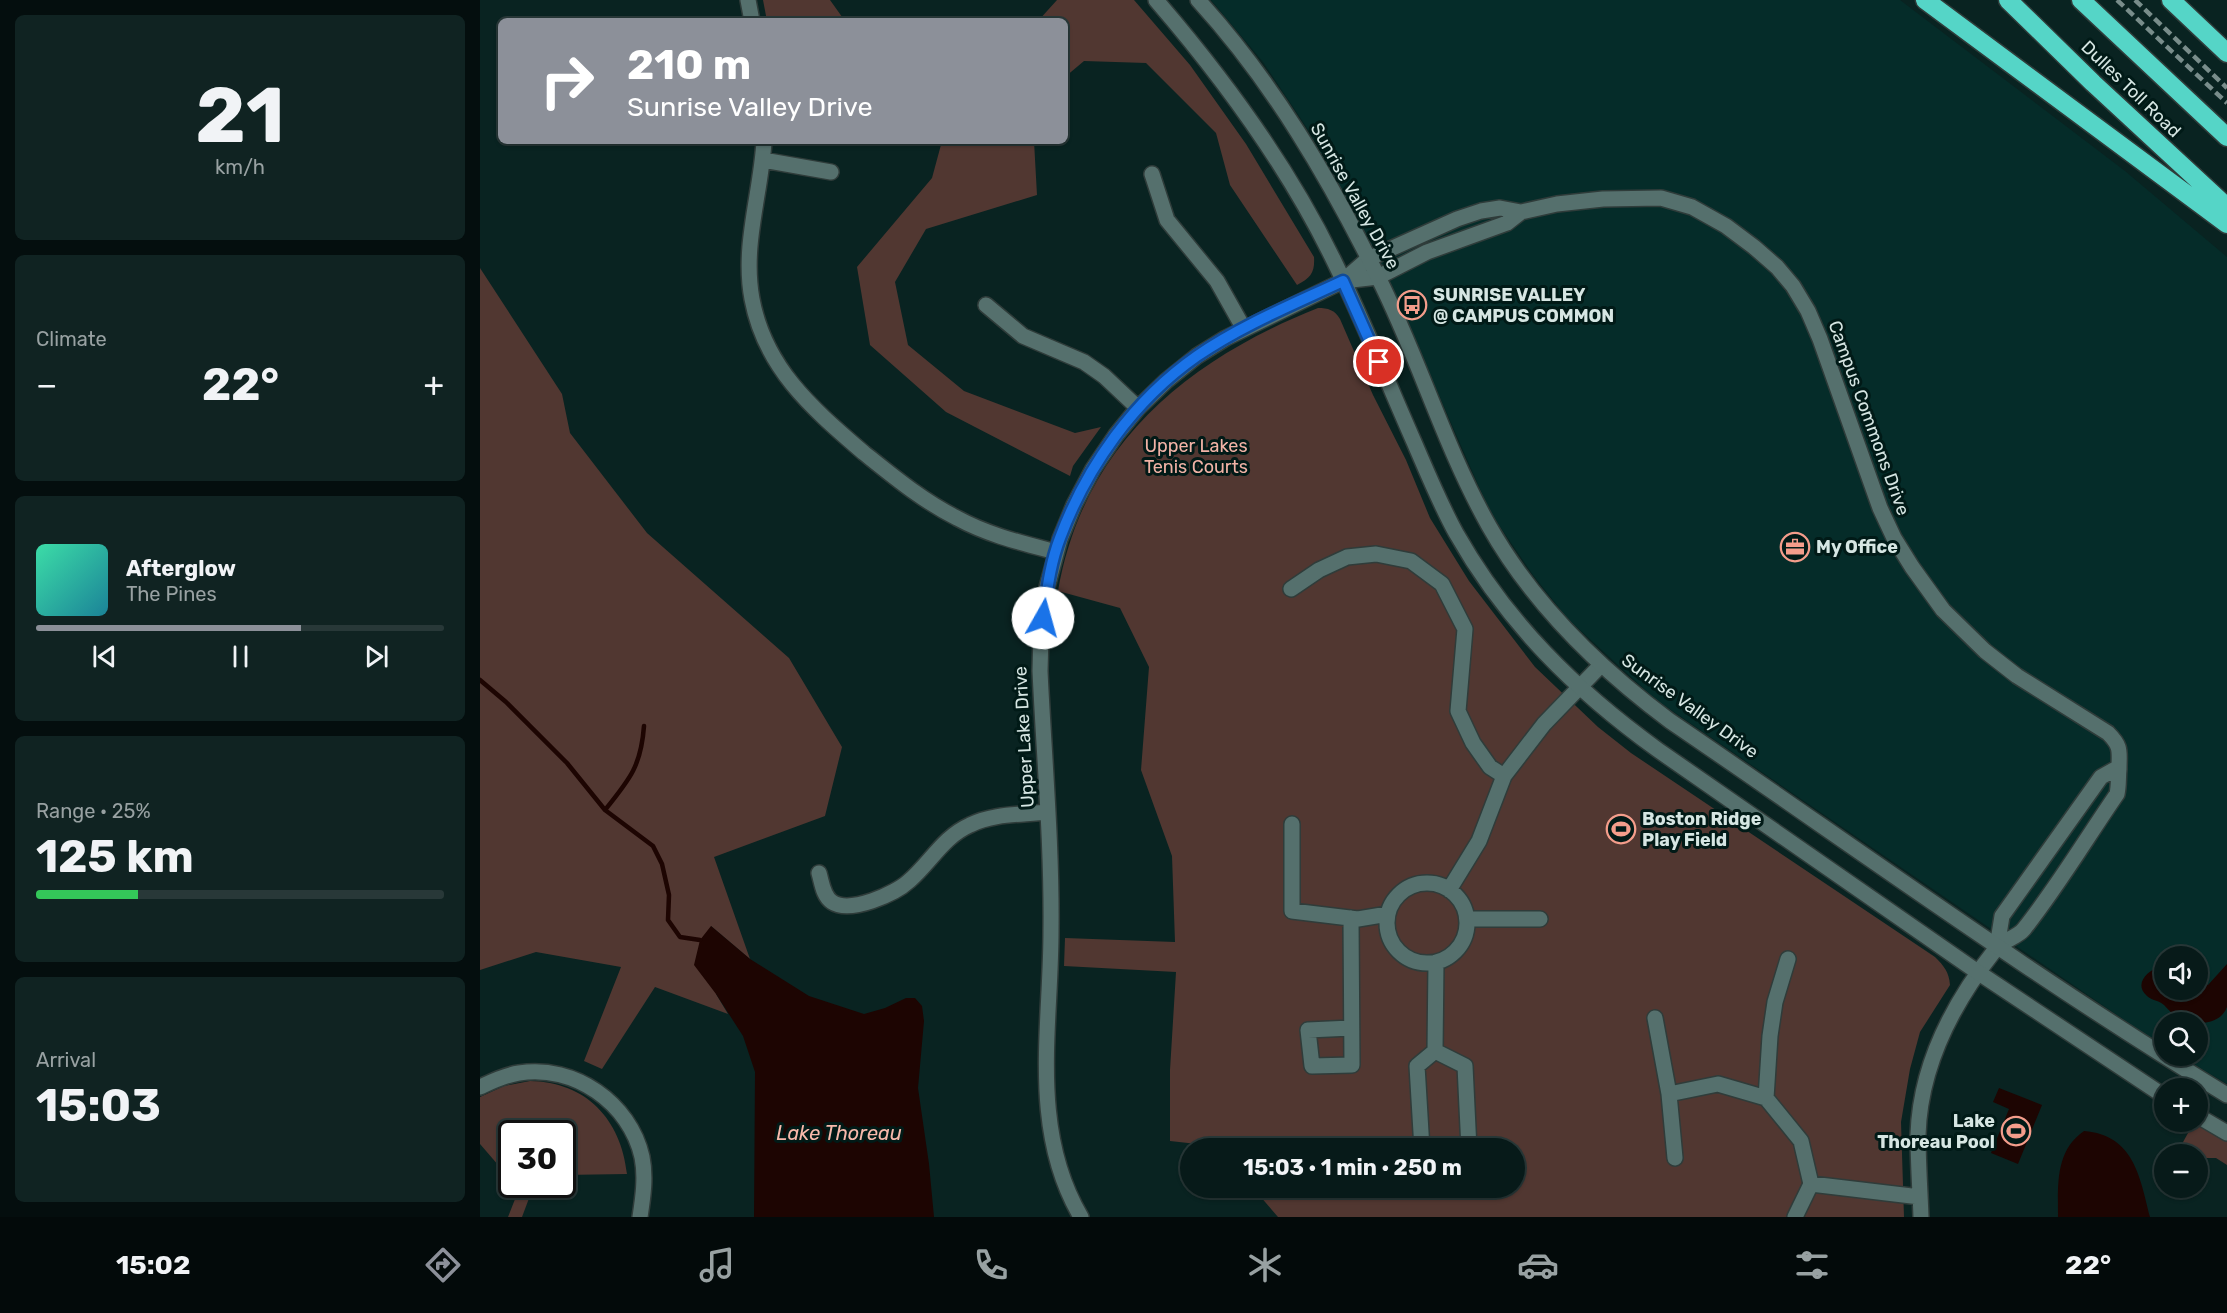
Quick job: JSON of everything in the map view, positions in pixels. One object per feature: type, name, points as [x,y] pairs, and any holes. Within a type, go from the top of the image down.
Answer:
[{"type":"highway","points":[[1925,0],[2227,224]]},
{"type":"highway","name":"Dulles Toll Road","points":[[2008,0],[2109,99],[2227,207]]},
{"type":"highway","points":[[2080,0],[2227,137]]},
{"type":"highway","points":[[2171,0],[2227,53]]},
{"type":"street","points":[[748,0],[751,18]]},
{"type":"street","points":[[1156,0],[1206,60],[1270,149],[1310,214],[1343,281],[1432,485],[1456,533],[1483,577],[1544,653],[1579,688],[1621,724],[1979,973],[2154,1089]]},
{"type":"street","name":"Sunrise Valley Drive","points":[[1198,0],[1221,25],[1258,73],[1322,170],[1378,277],[1459,463],[1490,527],[1540,600],[1601,665],[1629,690],[1670,720],[1997,947],[2144,1045],[2227,1095]]},
{"type":"street","points":[[764,144],[752,219],[748,272],[752,300],[760,328],[771,354],[785,377],[802,398],[827,422],[926,501],[992,534],[1056,552]]},
{"type":"street","points":[[763,160],[831,172]]},
{"type":"street","points":[[1152,174],[1167,220],[1217,281],[1244,329]]},
{"type":"street","name":"Campus Commons Drive","points":[[1343,281],[1368,259],[1457,219],[1481,211],[1500,208],[1521,212],[1557,204],[1603,199],[1661,198],[1684,204],[1708,215],[1778,267],[1808,310],[1821,339],[1880,508],[1894,538],[1912,567],[1943,610],[1985,651],[2017,676],[2108,733],[2120,750],[2120,780],[2117,794],[2023,932],[1997,947]]},
{"type":"street","name":"Campus Commons Drive","points":[[1343,281],[1378,277],[1438,248],[1507,223],[1521,212]]},
{"type":"street","name":"Upper Lake Drive","points":[[1081,1217],[1065,1182],[1055,1150],[1046,1087],[1051,931],[1040,671],[1041,634],[1047,586],[1056,552],[1074,505],[1093,469],[1138,408],[1166,381],[1197,356],[1244,329],[1343,281]]},
{"type":"street","points":[[986,304],[1023,336],[1084,362],[1104,375],[1138,408]]},
{"type":"street","points":[[1291,589],[1319,570],[1347,557],[1376,554],[1412,561],[1442,584],[1465,629],[1458,711],[1473,743],[1490,767],[1504,776]]},
{"type":"street","points":[[1449,890],[1479,841],[1504,776],[1544,724],[1601,665]]},
{"type":"street","points":[[1921,1217],[1918,1135],[1922,1101],[1930,1067],[1949,1019],[1997,947],[2002,916],[2101,777],[2119,767]]},
{"type":"street","points":[[819,873],[825,895],[831,902],[842,906],[881,898],[910,881],[956,832],[988,819],[1047,812]]},
{"type":"street","points":[[1292,824],[1292,911],[1358,919],[1388,914]]},
{"type":"street","points":[[1432,884],[1456,895],[1467,919],[1466,930],[1462,942],[1455,951],[1436,962],[1415,961],[1402,954],[1395,946],[1389,935],[1388,914],[1394,900],[1402,892],[1412,887],[1432,884]]},
{"type":"street","points":[[1351,918],[1351,1028]]},
{"type":"street","points":[[1467,919],[1539,919]]},
{"type":"street","points":[[1766,1098],[1770,1036],[1775,1002],[1788,959]]},
{"type":"street","points":[[1421,1138],[1417,1066],[1435,1051],[1436,962]]},
{"type":"street","points":[[1655,1018],[1670,1094],[1675,1158]]},
{"type":"street","points":[[1435,1051],[1465,1066],[1468,1138]]},
{"type":"street","points":[[480,1087],[501,1077],[541,1072],[562,1075],[599,1092],[619,1112],[635,1137],[642,1156],[644,1176],[640,1217]]},
{"type":"street","points":[[1670,1094],[1718,1084],[1766,1098],[1801,1141],[1811,1184],[1795,1217]]},
{"type":"street","points":[[2208,1122],[2227,1133]]},
{"type":"street","points":[[1811,1184],[1920,1197]]},
{"type":"shaded area","points":[[1211,0],[1900,0],[2125,171],[2227,257],[2227,1084],[2197,1066],[2208,1066],[2208,1012],[2154,1012],[2154,1040],[1655,699],[1568,619],[1533,575],[1490,512],[1389,281],[1309,131],[1263,62]]},
{"type":"green space","points":[[763,0],[830,0],[843,18],[766,18]]},
{"type":"green space","points":[[1057,0],[1134,0],[1190,65],[1246,144],[1314,257],[1313,271],[1309,277],[1297,285],[1230,185],[1216,133],[1146,63],[1084,61],[1068,74],[1068,18],[1041,18]]},
{"type":"green space","points":[[941,144],[1034,144],[1037,195],[926,229],[895,282],[908,345],[964,391],[1075,433],[1101,427],[1073,466],[1070,476],[946,412],[870,345],[857,267],[932,178]]},
{"type":"green space","points":[[480,268],[562,394],[570,433],[647,533],[789,658],[842,747],[825,816],[714,857],[750,959],[711,926],[716,994],[728,1014],[655,987],[602,1069],[584,1061],[621,967],[536,952],[480,970]]},
{"type":"green space","name":"Upper Lakes Tenis Courts","points":[[1318,308],[1325,308],[1336,313],[1373,395],[1406,460],[1430,518],[1469,581],[1535,667],[1598,727],[1631,753],[1935,957],[1946,970],[1950,985],[1920,1032],[1910,1069],[1901,1122],[1904,1217],[1278,1217],[1262,1198],[1525,1198],[1525,1138],[1180,1138],[1180,1142],[1170,1141],[1170,1070],[1176,972],[1064,966],[1065,938],[1175,942],[1172,856],[1141,770],[1149,667],[1120,608],[1058,591],[1071,539],[1091,492],[1117,451],[1148,414],[1185,382],[1226,354],[1270,329]]},
{"type":"green space","points":[[530,1081],[550,1083],[584,1096],[597,1107],[617,1136],[627,1174],[576,1175],[576,1120],[498,1120],[498,1165],[480,1144],[480,1097],[504,1086]]},
{"type":"green space","points":[[2208,1130],[2227,1141],[2227,1165],[2216,1158],[2208,1158],[2208,1144],[2182,1144],[2189,1132],[2208,1132]]},
{"type":"green space","points":[[515,1198],[529,1198],[522,1217],[508,1217]]},
{"type":"water","name":"Lake Thoreau","points":[[711,926],[750,959],[809,996],[864,1014],[885,1008],[906,998],[915,998],[922,1006],[924,1021],[918,1088],[934,1217],[754,1217],[755,1072],[743,1036],[694,965],[700,940]]},
{"type":"water","points":[[2227,964],[2227,1007],[2218,1018],[2208,1022],[2208,1012],[2171,1012],[2162,1003],[2151,999],[2147,996],[2141,987],[2144,978],[2154,970],[2154,1000],[2208,1000],[2208,985]]},
{"type":"water","name":"Lake Thoreau Pool","points":[[1999,1088],[2042,1105],[2018,1164],[1991,1153],[2009,1109],[1993,1102]]},
{"type":"water","points":[[2084,1131],[2101,1134],[2114,1140],[2124,1149],[2138,1173],[2150,1217],[2058,1217],[2059,1181],[2063,1159],[2068,1148]]},
{"type":"waterway","points":[[480,680],[506,702],[567,763],[605,810],[653,846],[662,864],[669,895],[668,920],[680,937],[700,940]]},
{"type":"waterway","points":[[605,810],[633,771],[640,752],[644,726]]},
{"type":"railway","points":[[2117,0],[2227,103]]},
{"type":"railway","points":[[2135,0],[2227,88]]},
{"type":"place","name":"SUNRISE VALLEY @ CAMPUS COMMON","points":[[1412,305]]},
{"type":"place","name":"My Office","points":[[1795,547]]},
{"type":"place","name":"Boston Ridge Play Field","points":[[1621,829]]},
{"type":"place","name":"Lake Thoreau Pool","points":[[2016,1131]]},
{"type":"route","points":[[1043,618],[1047,586],[1060,539],[1074,505],[1093,469],[1138,408],[1197,356],[1226,338],[1343,281],[1379,362]]}]
